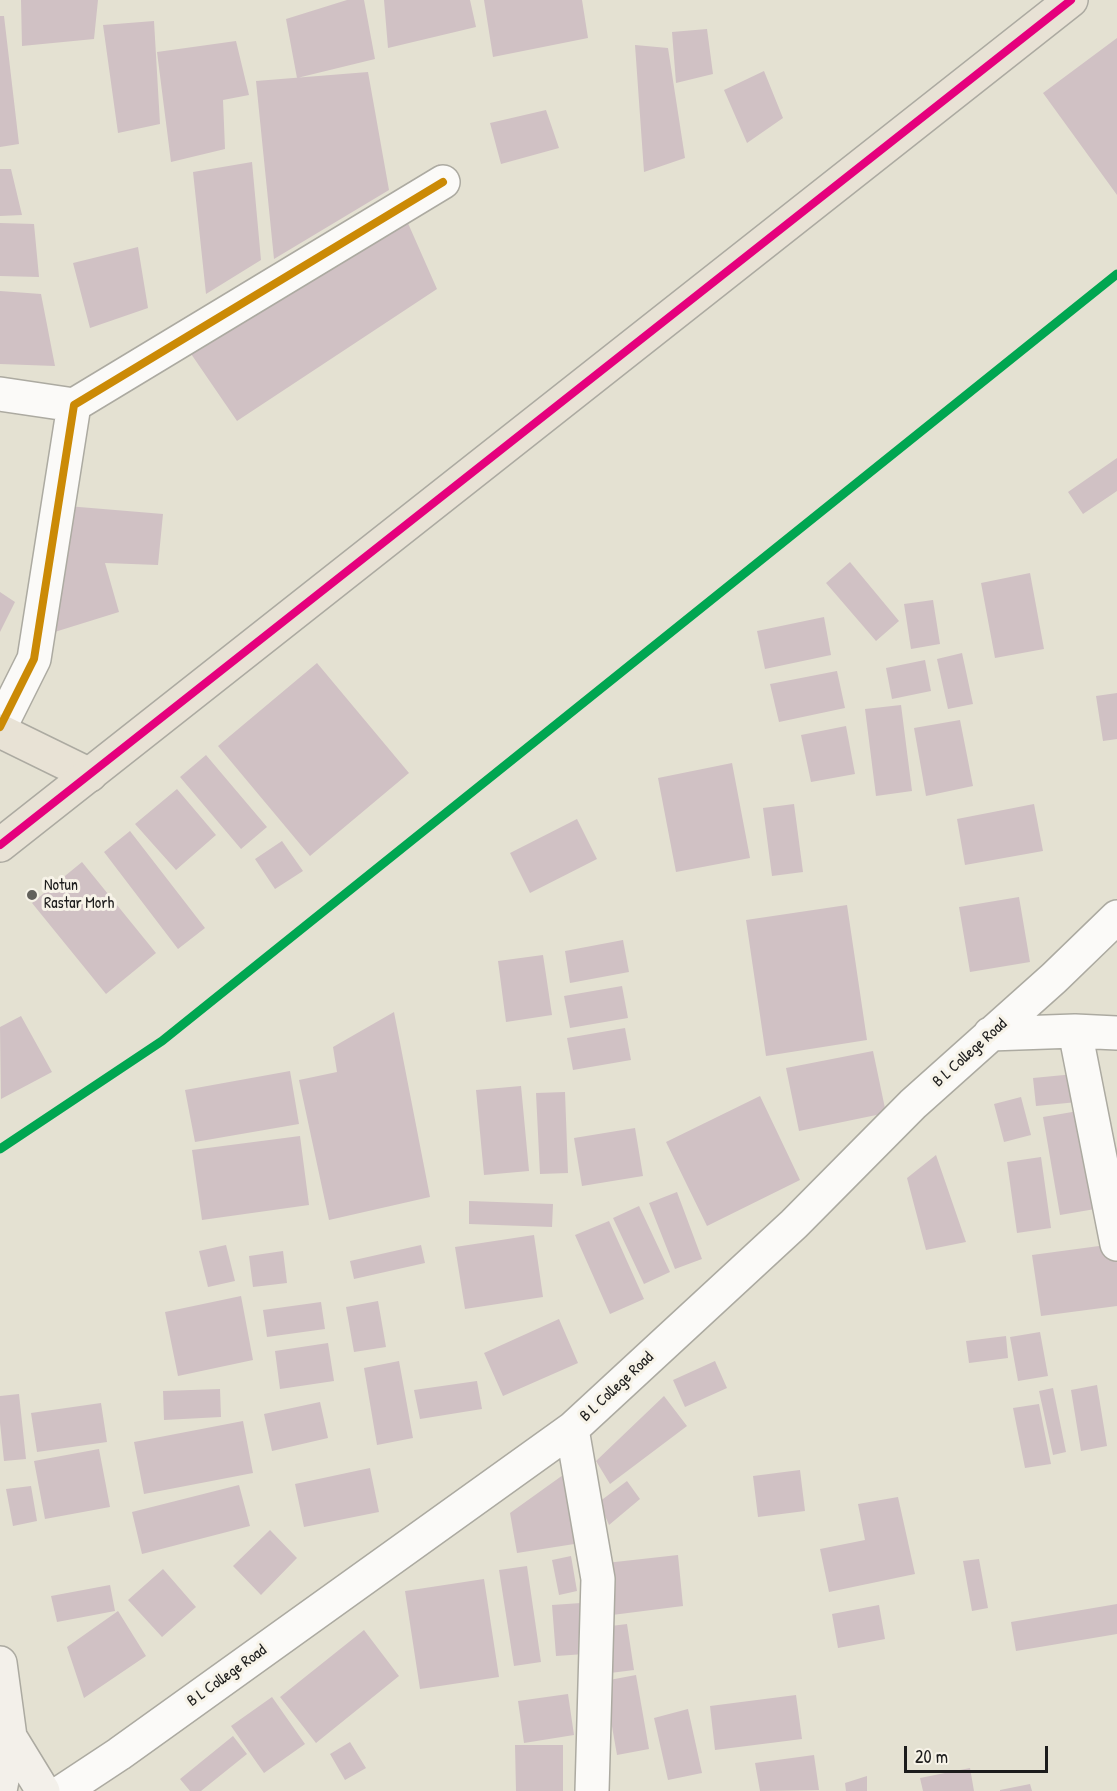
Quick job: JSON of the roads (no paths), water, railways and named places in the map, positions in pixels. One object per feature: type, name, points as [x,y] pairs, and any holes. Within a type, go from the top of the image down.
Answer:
[{"type":"main road","points":[[0,845],[1071,0]]},
{"type":"main road","points":[[0,729],[90,775]]},
{"type":"main road","points":[[0,1663],[10,1737],[0,1791]]},
{"type":"main road","points":[[10,1737],[43,1791]]},
{"type":"street","points":[[0,394],[74,405],[443,182]]},
{"type":"street","points":[[0,729],[34,659],[74,405]]},
{"type":"street","name":"B L College Road","points":[[63,1791],[119,1754],[572,1429],[794,1224],[913,1104],[1054,978],[1117,917]]},
{"type":"street","points":[[990,1034],[1075,1031],[1117,1033]]},
{"type":"street","points":[[1075,1031],[1117,1244]]},
{"type":"street","points":[[572,1429],[598,1579],[592,1791]]},
{"type":"place","name":"Notun Rastar Morh","points":[[32,895]]}]
